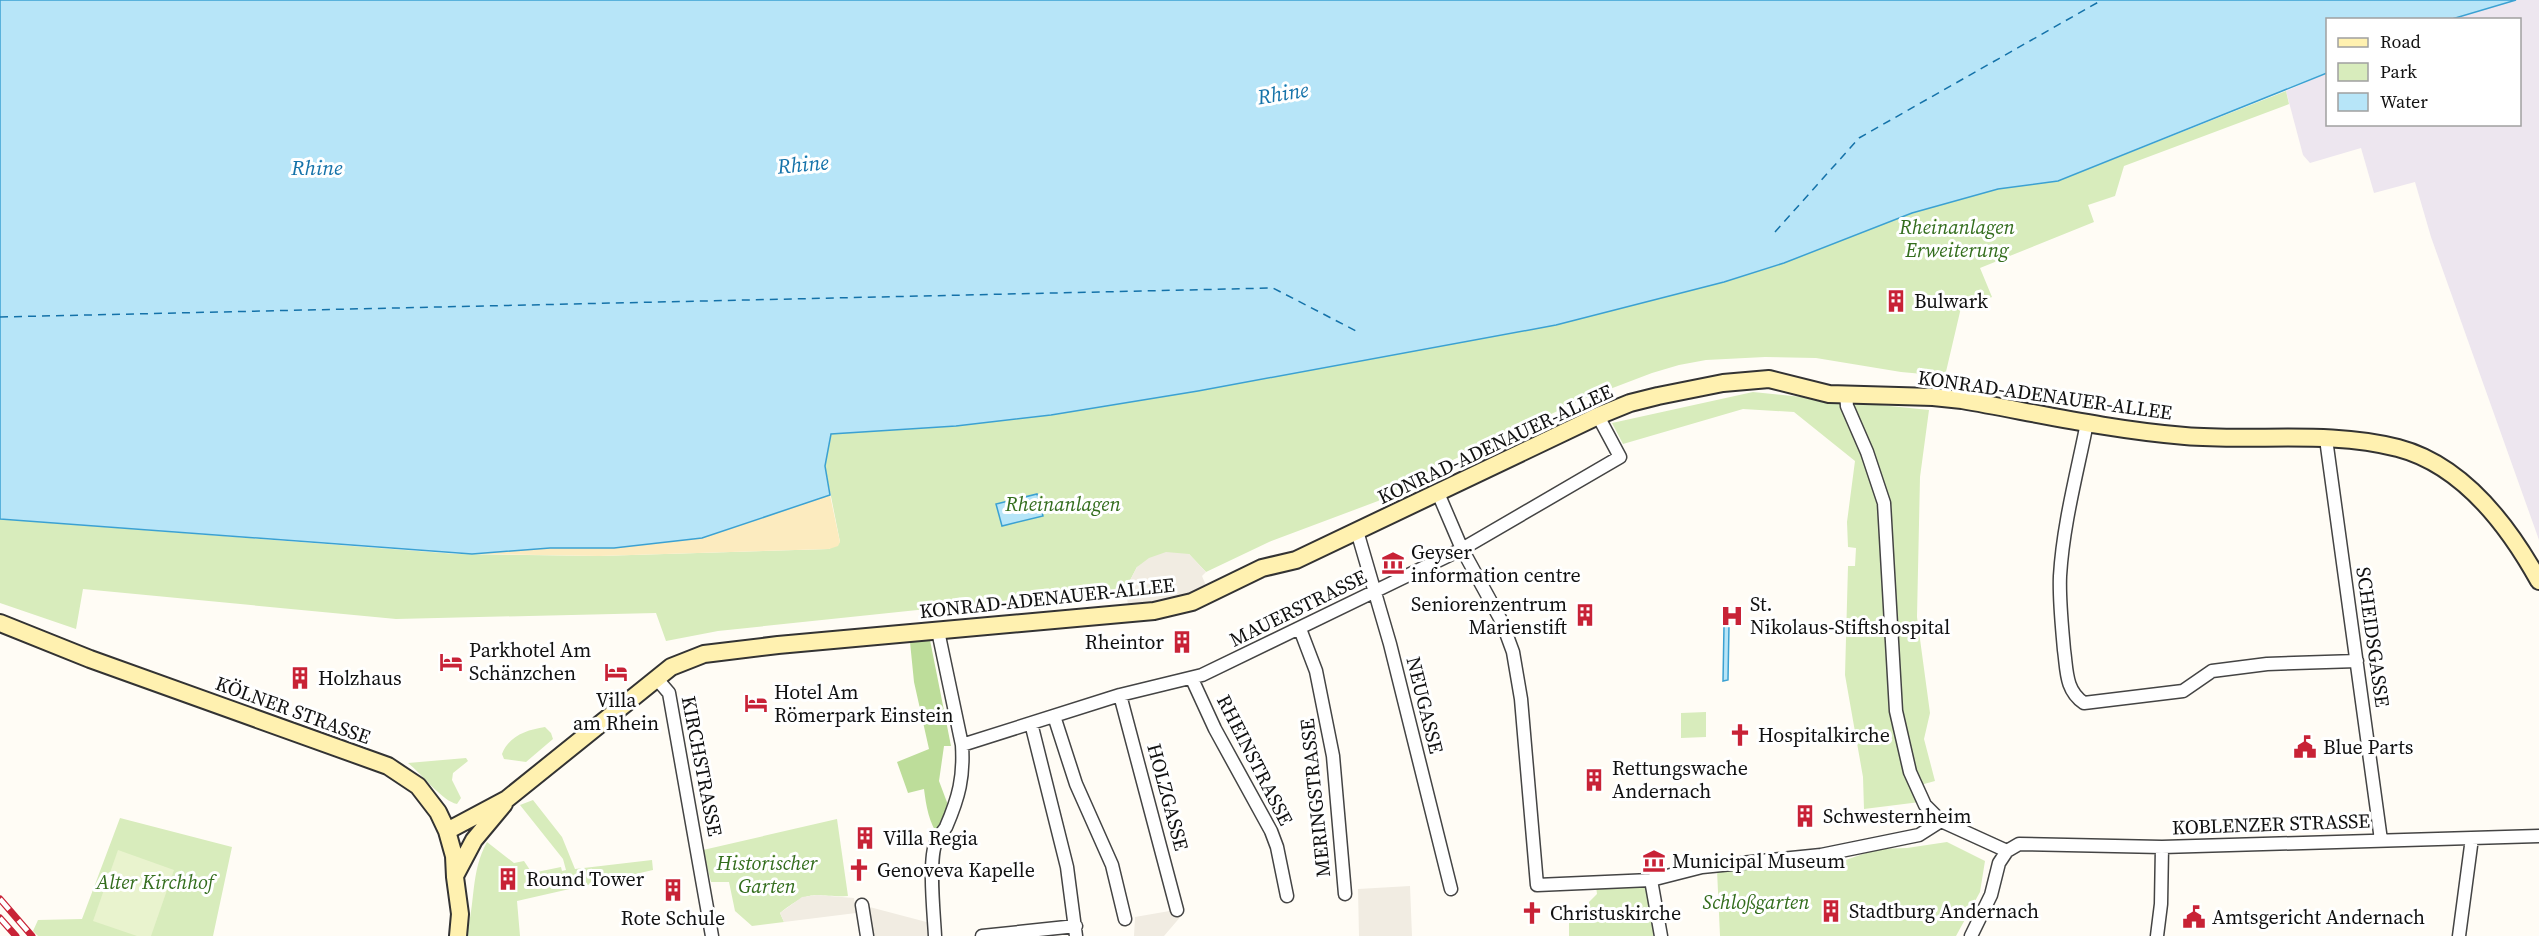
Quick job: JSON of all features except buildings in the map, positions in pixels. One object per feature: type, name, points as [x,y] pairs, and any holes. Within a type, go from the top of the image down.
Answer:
[{"type":"street","name":"KONRAD-ADENAUER-ALLEE","points":[[507,799],[671,667],[704,654],[778,645],[1154,611],[1173,607],[1211,594],[1262,568],[1296,560],[1598,416],[1630,403],[1741,381],[1769,379],[1829,394],[1943,398],[2143,433],[2199,438],[2349,440],[2399,448],[2438,465],[2483,500],[2504,523],[2537,573]]},
{"type":"street","points":[[1846,395],[1847,406],[1867,452],[1884,503],[1896,711],[1910,772],[1925,805],[1941,821],[2007,851],[1999,863],[1991,895],[1971,936]]},
{"type":"street","name":"MAUERSTRASSE","points":[[962,745],[1120,695],[1192,679],[1300,629],[1462,549],[1620,457],[1598,416]]},
{"type":"street","points":[[2087,423],[2066,527],[2060,577],[2062,633],[2069,687],[2075,697],[2084,703],[2183,691],[2212,671],[2267,664],[2357,662]]},
{"type":"street","name":"SCHEIDSGASSE","points":[[2326,439],[2381,840]]},
{"type":"street","points":[[1438,493],[1462,549],[1506,631],[1517,669],[1537,885],[1651,880],[1702,867],[1821,855],[1919,835],[1941,821]]},
{"type":"street","name":"NEUGASSE","points":[[1357,531],[1390,644],[1451,889]]},
{"type":"street","name":"KÖLNER STRASSE","points":[[0,623],[90,659],[388,766],[418,786],[438,812],[447,831],[454,856],[454,878],[460,914],[458,936]]},
{"type":"street","name":"MERINGSTRASSE","points":[[1300,629],[1316,671],[1333,756],[1345,894]]},
{"type":"street","points":[[935,936],[933,856],[936,843],[945,830],[961,789],[962,745],[938,631]]},
{"type":"street","name":"KIRCHSTRASSE","points":[[657,679],[669,693],[712,936]]},
{"type":"street","name":"RHEINSTRASSE","points":[[1192,679],[1215,729],[1271,831],[1277,847],[1287,896]]},
{"type":"street","name":"HOLZGASSE","points":[[1120,695],[1177,910]]},
{"type":"street","points":[[1054,716],[1076,784],[1112,865],[1125,919]]},
{"type":"street","points":[[982,936],[1076,931],[1066,867],[1031,723]]},
{"type":"street","points":[[447,831],[507,799]]},
{"type":"street","points":[[454,878],[474,840],[488,826],[507,799]]},
{"type":"street","points":[[447,831],[463,832],[488,826]]},
{"type":"street","name":"KOBLENZER STRASSE","points":[[2007,851],[2019,844],[2163,847],[2539,836]]},
{"type":"street","points":[[2459,936],[2472,838]]},
{"type":"street","points":[[2157,936],[2161,904],[2163,847]]},
{"type":"street","points":[[1651,880],[1661,936]]},
{"type":"street","points":[[862,905],[867,936]]},
{"type":"shaded area","points":[[2516,0],[2539,0],[2539,540],[2431,237],[2415,182],[2374,193],[2361,148],[2310,163],[2303,155],[2286,91],[2326,73],[2326,126],[2521,126],[2521,18],[2455,18]]},
{"type":"shaded area","points":[[1166,552],[1189,554],[1206,572],[1202,576],[1207,588],[1156,604],[1128,606],[1126,588],[1137,567],[1149,558]]},
{"type":"shaded area","points":[[1410,886],[1412,936],[1359,936],[1358,889]]},
{"type":"shaded area","points":[[817,895],[854,898],[856,913],[784,922],[780,913],[802,897]]},
{"type":"shaded area","points":[[862,905],[934,924],[935,936],[867,936]]},
{"type":"shaded area","points":[[1181,909],[1182,915],[1164,936],[1134,936],[1135,917]]},
{"type":"green space","name":"Rheinanlagen","points":[[2286,91],[2289,104],[2124,166],[2115,196],[2088,205],[2094,222],[1980,268],[1992,297],[1980,302],[1963,299],[1945,376],[1901,372],[1816,358],[1765,357],[1706,360],[1679,365],[1581,400],[1427,472],[1378,501],[1269,542],[1206,572],[1189,554],[1137,567],[1126,588],[718,631],[666,641],[656,613],[396,619],[83,589],[76,629],[0,603],[0,519],[457,554],[599,556],[829,549],[840,542],[825,466],[831,434],[956,426],[1051,415],[1198,391],[1365,360],[1724,282],[1784,263],[1912,213],[1998,189],[2058,181]]},
{"type":"green space","points":[[1753,392],[1929,410],[1920,477],[1917,617],[1930,713],[1924,739],[1935,781],[1913,787],[1920,802],[1864,809],[1863,777],[1845,675],[1848,566],[1855,566],[1856,548],[1848,547],[1847,522],[1855,461],[1794,412],[1743,409],[1623,444],[1612,423]]},
{"type":"green space","points":[[930,640],[951,746],[944,746],[939,781],[951,813],[939,836],[930,820],[924,789],[908,793],[897,762],[929,749],[914,682],[910,642]]},
{"type":"green space","points":[[1706,712],[1706,737],[1681,738],[1681,713]]},
{"type":"green space","points":[[545,727],[553,739],[526,762],[504,759],[502,754],[514,738],[525,732]]},
{"type":"green space","points":[[466,758],[468,761],[453,773],[452,780],[461,798],[457,804],[439,793],[408,763]]},
{"type":"green space","points":[[533,800],[562,837],[575,869],[652,860],[653,870],[517,901],[520,936],[466,936],[478,865],[487,842],[514,863],[524,861],[532,873],[561,867],[562,871],[566,870],[563,859],[520,805]]},
{"type":"green space","name":"Alter Kirchhof","points":[[120,818],[232,847],[213,936],[38,936],[33,931],[38,920],[82,919]]},
{"type":"green space","name":"Historischer Garten","points":[[837,819],[848,896],[806,897],[780,913],[784,922],[752,926],[735,911],[729,882],[711,882],[703,850]]},
{"type":"green space","name":"Schloßgarten","points":[[1947,842],[1985,861],[1980,892],[1956,936],[1720,936],[1717,870],[1784,868],[1843,861],[1877,849],[1907,848]]},
{"type":"green space","points":[[118,850],[174,870],[151,936],[137,936],[93,921]]},
{"type":"green space","points":[[1645,885],[1654,936],[1569,936],[1569,916],[1582,918],[1590,911],[1589,902],[1597,894],[1596,886]]},
{"type":"sand","points":[[830,495],[840,542],[838,546],[829,549],[599,556],[472,554],[550,548],[614,548],[702,538]]},
{"type":"water","name":"Rhine","points":[[0,0],[2516,0],[2455,18],[2326,18],[2326,73],[2058,181],[1998,189],[1912,213],[1784,263],[1724,282],[1556,325],[1198,391],[1051,415],[956,426],[831,434],[825,466],[830,495],[702,538],[614,548],[550,548],[472,554],[0,519]]},
{"type":"water","points":[[1037,494],[1043,516],[1002,526],[996,504]]},
{"type":"water","points":[[1724,626],[1729,626],[1728,680],[1723,681]]},
{"type":"ferry route","points":[[1775,232],[1859,138],[2102,0]]},
{"type":"ferry route","points":[[0,317],[1273,288],[1360,333]]},
{"type":"railway","points":[[0,899],[32,936]]},
{"type":"railway","points":[[0,918],[16,936]]},
{"type":"place","name":"Bulwark","points":[[1896,301]]},
{"type":"place","name":"Geyser information centre","points":[[1393,563]]},
{"type":"place","name":"Seniorenzentrum Marienstift","points":[[1585,615]]},
{"type":"place","name":"St. Nikolaus-Stiftshospital","points":[[1732,616]]},
{"type":"place","name":"Rheintor","points":[[1182,642]]},
{"type":"place","name":"Parkhotel Am Schänzchen","points":[[451,662]]},
{"type":"place","name":"Villa am Rhein","points":[[616,672]]},
{"type":"place","name":"Holzhaus","points":[[300,678]]},
{"type":"place","name":"Hotel Am Römerpark Einstein","points":[[756,703]]},
{"type":"place","name":"Hospitalkirche","points":[[1740,735]]},
{"type":"place","name":"Blue Parts","points":[[2305,747]]},
{"type":"place","name":"Rettungswache Andernach","points":[[1594,780]]},
{"type":"place","name":"Schwesternheim","points":[[1805,816]]},
{"type":"place","name":"Villa Regia","points":[[865,838]]},
{"type":"place","name":"Municipal Museum","points":[[1654,861]]},
{"type":"place","name":"Genoveva Kapelle","points":[[859,870]]},
{"type":"place","name":"Round Tower","points":[[508,879]]},
{"type":"place","name":"Rote Schule","points":[[673,890]]},
{"type":"place","name":"Stadtburg Andernach","points":[[1831,911]]},
{"type":"place","name":"Christuskirche","points":[[1532,913]]},
{"type":"place","name":"Amtsgericht Andernach","points":[[2194,917]]},
{"type":"park label","name":"Rheinanlagen Erweiterung","points":[[1957,238]]}]
